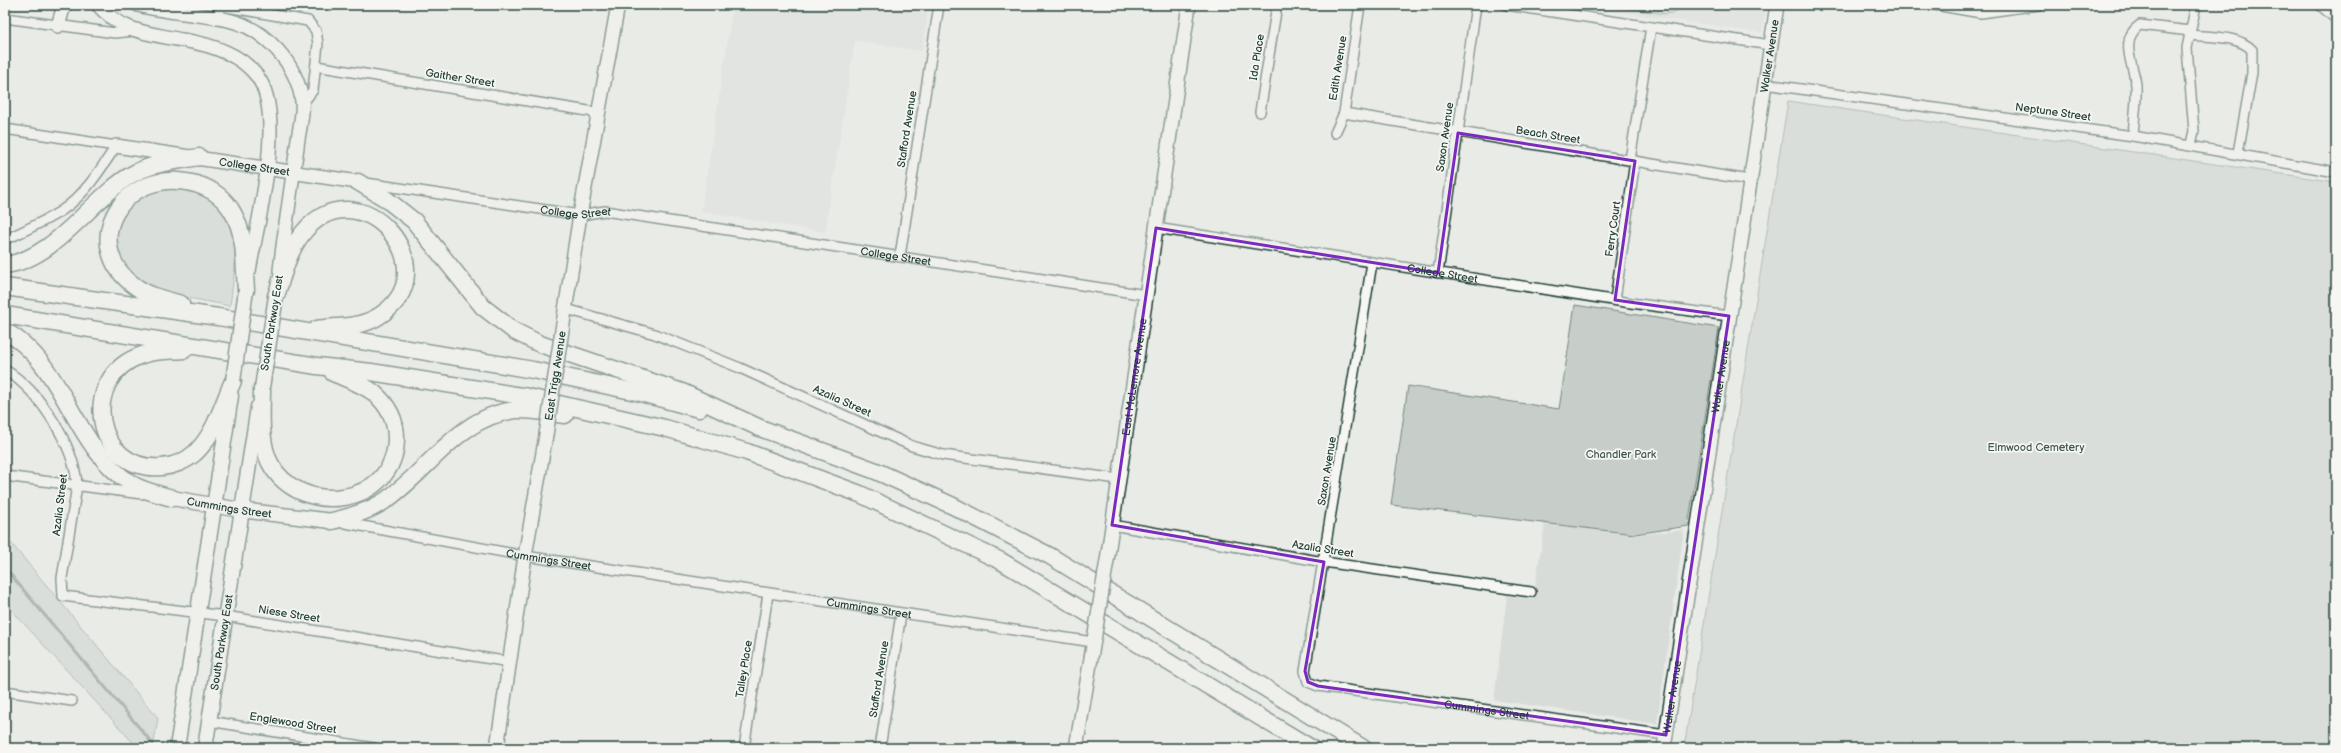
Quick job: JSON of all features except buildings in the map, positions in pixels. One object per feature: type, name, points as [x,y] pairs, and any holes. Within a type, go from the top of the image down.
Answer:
[{"type":"highway","points":[[5,265],[37,254],[80,219],[119,183],[132,174],[161,164],[199,157]]},
{"type":"highway","points":[[218,317],[147,293],[133,285],[122,272],[111,252],[110,228],[118,208],[129,195],[152,183],[175,181],[203,186],[218,194],[230,207],[240,230],[246,290]]},
{"type":"highway","points":[[358,182],[386,199],[414,221],[483,307],[514,330],[540,344],[682,392],[753,424],[901,481],[1024,542],[1077,572],[1363,748]]},
{"type":"highway","points":[[276,296],[295,244],[306,229],[324,216],[342,211],[361,212],[383,222],[395,235],[402,249],[405,268],[400,292],[392,305],[378,317],[361,324],[304,330]]},
{"type":"highway","points":[[5,287],[304,330],[348,340],[586,380],[753,424]]},
{"type":"highway","points":[[5,315],[317,366],[370,372],[486,390],[604,414],[710,440],[766,458],[846,488],[926,524],[1025,575],[1311,748]]},
{"type":"highway","points":[[5,331],[29,348],[44,365],[57,384],[81,429],[111,468],[133,485],[172,498]]},
{"type":"highway","points":[[213,348],[152,352],[142,355],[120,367],[106,386],[101,402],[101,421],[109,440],[124,456],[140,464],[157,467],[181,462],[193,455],[210,436],[233,381]]},
{"type":"highway","points":[[262,388],[265,445],[269,461],[282,478],[298,489],[318,496],[344,497],[363,492],[385,475],[393,460],[396,435],[393,418],[385,404],[374,393],[354,382],[317,366]]},
{"type":"highway","points":[[332,521],[353,516],[384,501],[456,437],[473,425],[494,415],[517,410],[566,415],[604,414]]},
{"type":"main road","points":[[58,26],[64,5]]},
{"type":"main road","points":[[98,5],[108,16],[134,31],[207,45],[250,68],[264,87],[268,98],[270,122],[267,168],[246,290],[177,748]]},
{"type":"main road","name":"South Parkway East","points":[[138,5],[194,10],[217,19],[228,20],[244,27],[273,46],[283,57],[292,72],[302,104],[276,296],[262,388],[240,510],[205,748]]},
{"type":"main road","name":"East Trigg Avenue","points":[[497,748],[525,556],[546,435],[580,215],[600,113],[618,5]]},
{"type":"main road","name":"East McLemore Avenue","points":[[1076,748],[1108,554],[1189,5]]},
{"type":"main road","name":"Walker Avenue","points":[[1664,748],[1777,5]]},
{"type":"main road","name":"College Street","points":[[116,146],[199,157],[358,182]]},
{"type":"main road","name":"Cummings Street","points":[[172,498],[240,510],[332,521]]},
{"type":"street","name":"Stafford Avenue","points":[[900,256],[939,5]]},
{"type":"street","name":"Ida Place","points":[[1260,112],[1277,5]]},
{"type":"street","name":"Edith Avenue","points":[[1335,133],[1344,113],[1360,5]]},
{"type":"street","name":"Saxon Avenue","points":[[1438,272],[1476,5]]},
{"type":"street","points":[[1506,5],[1771,45]]},
{"type":"street","points":[[1935,5],[1981,13],[2039,5]]},
{"type":"street","points":[[2191,144],[2194,131],[2188,80],[2187,48],[2196,5]]},
{"type":"street","points":[[2320,5],[2336,19]]},
{"type":"street","points":[[217,19],[221,6],[308,21],[316,31],[318,44],[313,90],[302,104]]},
{"type":"street","points":[[5,18],[115,33],[134,31]]},
{"type":"street","points":[[2133,136],[2136,84],[2128,59],[2129,42],[2133,29],[2140,24],[2239,41],[2247,44],[2252,50],[2252,74],[2238,154]]},
{"type":"street","name":"Ferry Court","points":[[1615,300],[1651,27]]},
{"type":"street","name":"Gaither Street","points":[[316,66],[600,113]]},
{"type":"street","name":"Neptune Street","points":[[1765,84],[2191,144],[2336,172]]},
{"type":"street","name":"Beach Street","points":[[1344,113],[1750,180]]},
{"type":"street","name":"College Street","points":[[5,129],[116,146]]},
{"type":"street","points":[[5,237],[11,237],[46,220],[71,203],[95,177],[116,146]]},
{"type":"street","name":"College Street","points":[[358,182],[580,215],[605,212],[900,256],[1146,295]]},
{"type":"street","name":"College Street","points":[[1156,228],[1372,263],[1729,316]]},
{"type":"street","name":"Saxon Avenue","points":[[1308,682],[1305,671],[1372,263]]},
{"type":"street","name":"Azalia Street","points":[[566,309],[655,334],[740,368],[912,446],[942,454],[1118,479]]},
{"type":"street","name":"Azalia Street","points":[[5,370],[14,375],[32,394],[58,429],[74,464],[77,486],[62,578],[63,596]]},
{"type":"street","name":"Cummings Street","points":[[5,476],[172,498]]},
{"type":"street","name":"Cummings Street","points":[[332,521],[525,556],[768,594],[901,614],[1094,638]]},
{"type":"street","name":"Azalia Street","points":[[1112,525],[1324,562],[1531,592]]},
{"type":"street","name":"Talley Place","points":[[744,748],[768,594]]},
{"type":"street","name":"Niese Street","points":[[63,596],[198,612],[510,662]]},
{"type":"street","name":"Stafford Avenue","points":[[880,748],[901,614]]},
{"type":"street","name":"Cummings Street","points":[[1308,682],[1318,686],[1666,735]]},
{"type":"street","points":[[5,691],[72,701]]},
{"type":"street","name":"Englewood Street","points":[[209,721],[374,748]]},
{"type":"highlighted area","points":[[1458,133],[1635,161],[1615,300],[1729,316],[1666,735],[1318,686],[1308,682],[1305,671],[1324,562],[1112,525],[1156,228],[1438,273]]},
{"type":"shaded area","points":[[733,5],[929,5],[922,51],[855,41],[825,232],[701,212]]},
{"type":"shaded area","points":[[1570,5],[1767,5],[1762,33]]},
{"type":"shaded area","points":[[1545,523],[1635,535],[1684,530],[1657,724],[1494,700],[1507,595],[1533,599]]},
{"type":"green space","points":[[1599,5],[1626,5],[1657,10],[1686,5],[1675,12],[1665,14]]},
{"type":"green space","name":"Elmwood Cemetery","points":[[1788,101],[2336,182],[2336,748],[1684,748]]},
{"type":"green space","points":[[164,186],[201,191],[223,207],[235,236],[235,267],[230,306],[178,296],[149,287],[137,280],[128,271],[122,261],[118,249],[117,237],[119,224],[123,213],[134,200]]},
{"type":"green space","name":"Chandler Park","points":[[1575,305],[1719,328],[1688,526],[1635,534],[1391,505],[1408,386],[1559,409]]},
{"type":"green space","points":[[5,536],[158,718],[153,748],[138,748],[5,603]]},
{"type":"waterway","points":[[5,568],[153,744]]}]
